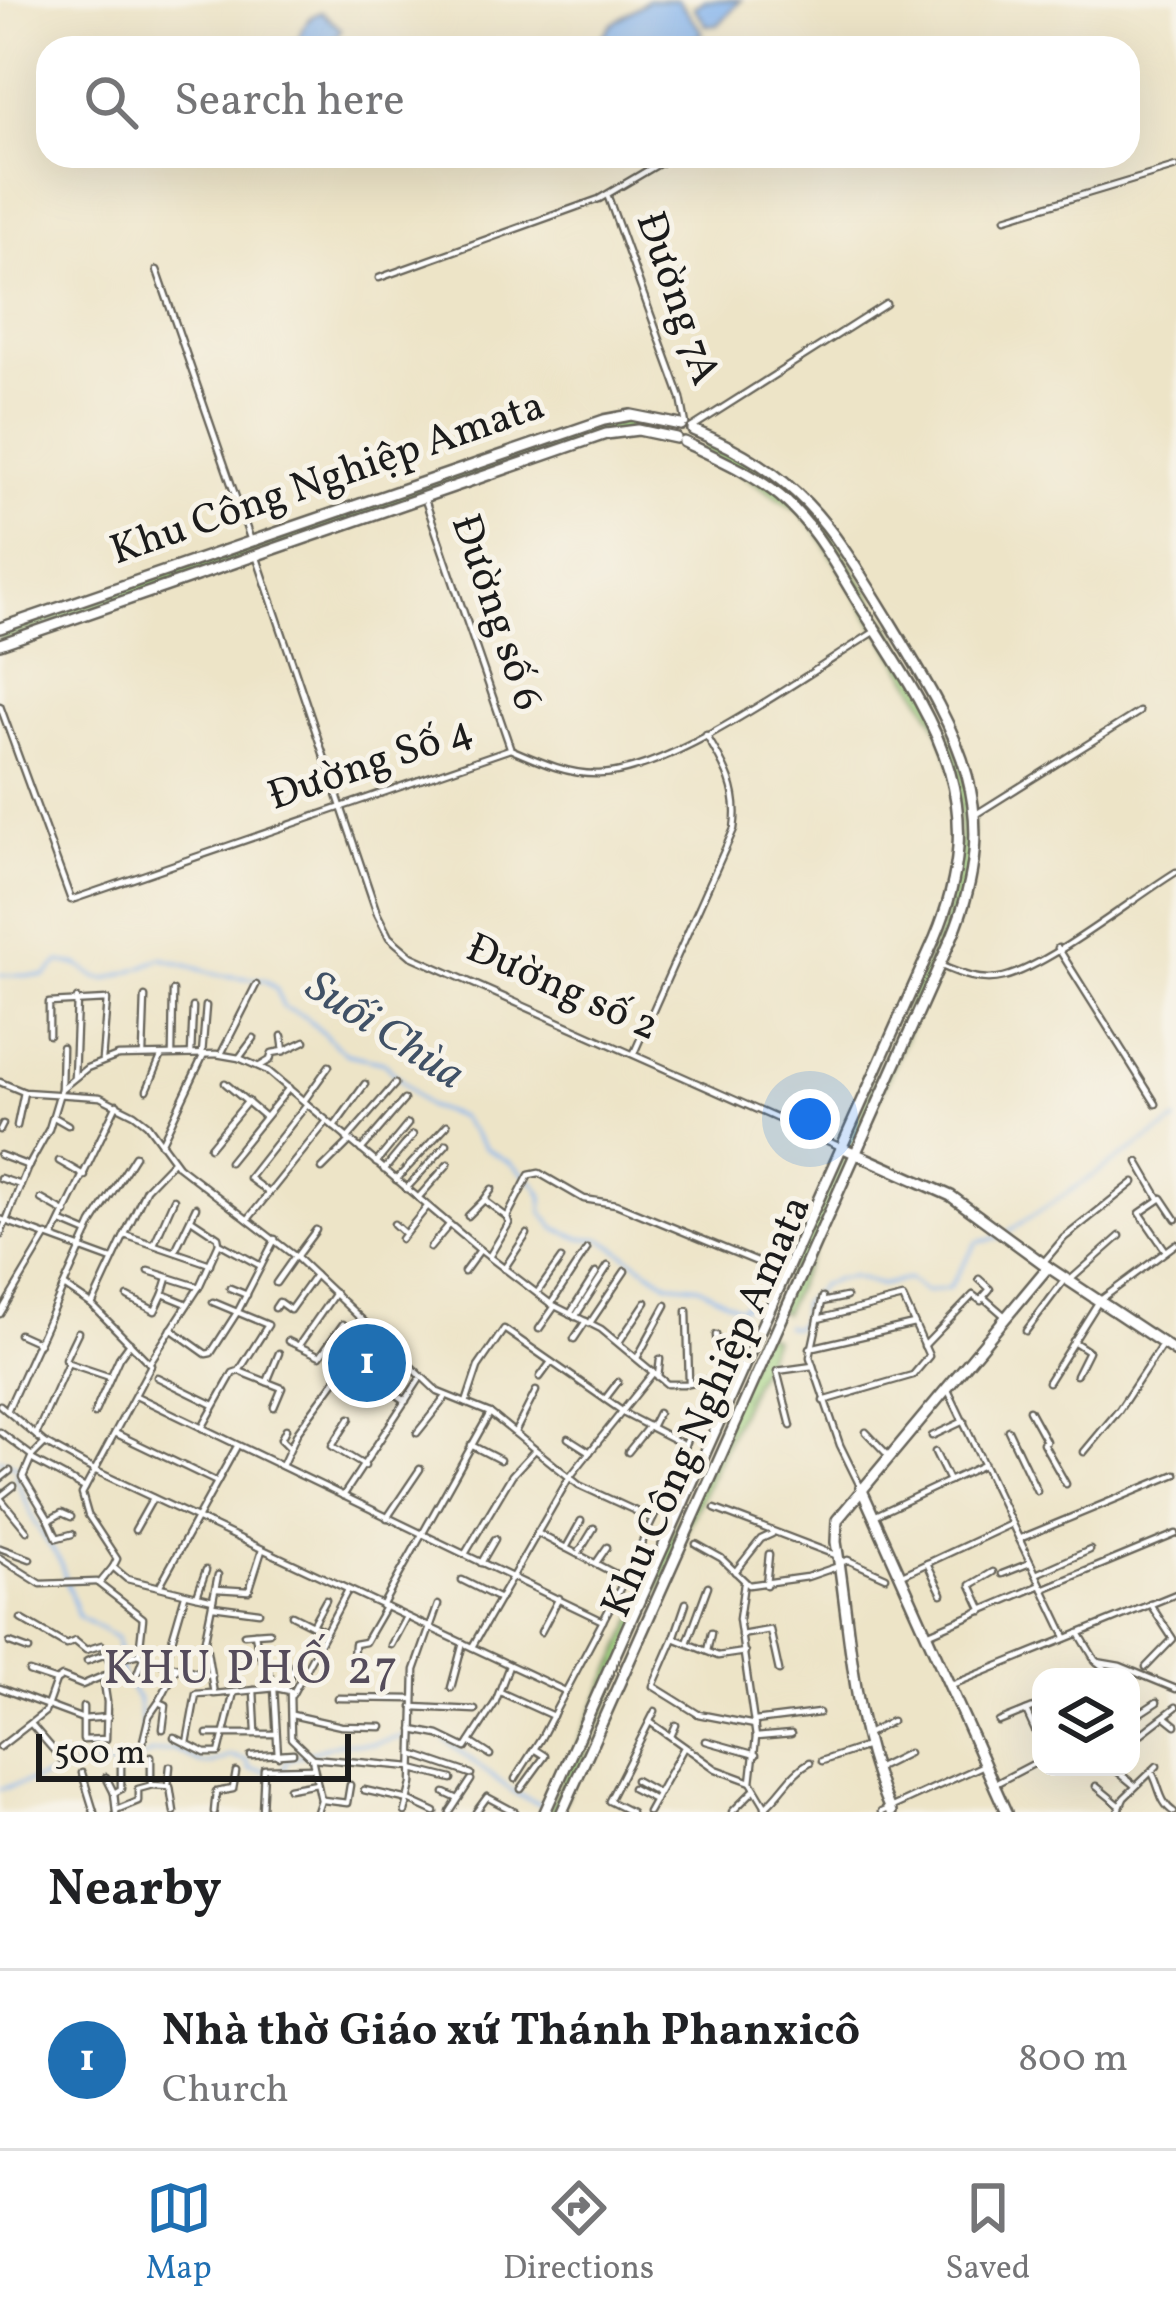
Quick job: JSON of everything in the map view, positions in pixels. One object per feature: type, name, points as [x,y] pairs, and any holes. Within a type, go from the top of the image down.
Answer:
[{"type":"street","points":[[1006,218],[1176,167]]},
{"type":"street","points":[[379,278],[608,195],[652,168]]},
{"type":"street","name":"Đường 7A","points":[[608,195],[688,427]]},
{"type":"street","points":[[157,270],[256,555]]},
{"type":"street","points":[[680,440],[676,430],[688,427],[886,304]]},
{"type":"street","name":"Khu Công Nghiệp Amata","points":[[0,628],[619,417],[642,416],[688,427],[764,464],[793,486],[824,519],[956,736],[973,816],[966,900],[562,1812]]},
{"type":"street","name":"Khu Công Nghiệp Amata","points":[[0,644],[619,431],[655,431],[763,483],[812,528],[932,722],[955,793],[958,861],[948,905],[545,1812]]},
{"type":"street","points":[[419,484],[424,497]]},
{"type":"street","name":"Đường số 6","points":[[424,497],[510,749]]},
{"type":"street","points":[[812,528],[824,519]]},
{"type":"street","name":"Đường số 2","points":[[256,555],[376,913],[389,937],[406,952],[842,1148]]},
{"type":"street","points":[[112,590],[117,603]]},
{"type":"street","points":[[876,631],[889,622]]},
{"type":"street","name":"Đường Số 4","points":[[0,706],[70,900],[510,749],[557,767],[599,774],[646,766],[706,735],[876,631]]},
{"type":"street","points":[[973,816],[1139,712]]},
{"type":"street","points":[[634,1053],[734,829],[736,803],[728,770],[706,735]]},
{"type":"street","points":[[925,960],[966,976],[998,978],[1058,948],[1176,872]]},
{"type":"street","points":[[1058,948],[1156,1103]]},
{"type":"street","points":[[220,1054],[256,985]]},
{"type":"street","points":[[172,991],[172,1054]]},
{"type":"street","points":[[142,1054],[146,997]]},
{"type":"street","points":[[74,1078],[77,999]]},
{"type":"street","points":[[49,1035],[49,1003],[106,1000],[103,1060]]},
{"type":"street","points":[[161,1144],[203,1054],[206,1006]]},
{"type":"street","points":[[191,1054],[193,1007]]},
{"type":"street","points":[[282,1036],[284,1051]]},
{"type":"street","points":[[239,1058],[254,1038]]},
{"type":"street","points":[[260,1066],[272,1053],[305,1041]]},
{"type":"street","points":[[0,1236],[54,1117],[62,1047]]},
{"type":"street","points":[[60,1091],[103,1060],[142,1054],[239,1058],[260,1066],[289,1088],[504,1269],[618,1343],[667,1384],[720,1376],[716,1335]]},
{"type":"street","points":[[147,1090],[162,1054]]},
{"type":"street","points":[[269,1193],[249,1178],[329,1066]]},
{"type":"street","points":[[0,1082],[24,1092],[100,1097],[147,1124],[173,1161],[296,1257],[445,1398],[490,1413],[569,1478],[653,1519]]},
{"type":"street","points":[[225,1083],[265,1117]]},
{"type":"street","points":[[334,1127],[365,1084]]},
{"type":"street","points":[[322,1169],[395,1084]]},
{"type":"street","points":[[229,1162],[289,1088]]},
{"type":"street","points":[[16,1126],[24,1092]]},
{"type":"street","points":[[362,1150],[404,1100]]},
{"type":"street","points":[[210,1147],[248,1101]]},
{"type":"street","points":[[0,1315],[62,1222],[117,1104]]},
{"type":"street","points":[[54,1117],[68,1125]]},
{"type":"street","points":[[249,1218],[327,1121]]},
{"type":"street","points":[[376,1163],[408,1124]]},
{"type":"street","points":[[396,1180],[447,1125]]},
{"type":"street","points":[[384,1170],[413,1135]]},
{"type":"street","points":[[406,1189],[447,1144]]},
{"type":"street","points":[[842,1148],[951,1196],[1176,1352]]},
{"type":"street","points":[[0,1155],[29,1166]]},
{"type":"street","points":[[7,1411],[88,1233],[135,1156]]},
{"type":"street","points":[[59,1161],[86,1176]]},
{"type":"street","points":[[92,1305],[152,1180],[173,1161]]},
{"type":"street","points":[[1138,1162],[1176,1219]]},
{"type":"street","points":[[418,1198],[448,1165]]},
{"type":"street","points":[[507,1217],[528,1178],[539,1173],[584,1199],[616,1204],[785,1274]]},
{"type":"street","points":[[0,1178],[22,1185]]},
{"type":"street","points":[[984,1765],[887,1811],[865,1741],[837,1520],[1006,1317],[1064,1238],[1134,1182]]},
{"type":"street","points":[[468,1216],[492,1189]]},
{"type":"street","points":[[41,1199],[66,1213]]},
{"type":"street","points":[[154,1244],[173,1199]]},
{"type":"street","points":[[1160,1199],[1141,1213],[1166,1251]]},
{"type":"street","points":[[484,1200],[509,1223],[489,1256]]},
{"type":"street","points":[[175,1251],[196,1207]]},
{"type":"street","points":[[394,1224],[403,1236],[428,1207]]},
{"type":"street","points":[[0,1219],[112,1260]]},
{"type":"street","points":[[150,1362],[199,1287],[219,1243],[218,1237],[190,1219]]},
{"type":"street","points":[[62,1222],[88,1233]]},
{"type":"street","points":[[430,1248],[449,1225]]},
{"type":"street","points":[[276,1283],[316,1230]]},
{"type":"street","points":[[124,1234],[210,1264]]},
{"type":"street","points":[[504,1269],[527,1234]]},
{"type":"street","points":[[1026,1331],[1067,1280],[1120,1236]]},
{"type":"street","points":[[171,1329],[209,1354],[275,1240]]},
{"type":"street","points":[[219,1243],[261,1267]]},
{"type":"street","points":[[1048,1382],[1099,1301],[1176,1244]]},
{"type":"street","points":[[539,1329],[587,1249]]},
{"type":"street","points":[[464,1271],[480,1250]]},
{"type":"street","points":[[537,1293],[561,1259]]},
{"type":"street","points":[[279,1263],[286,1269]]},
{"type":"street","points":[[573,1316],[608,1267]]},
{"type":"street","points":[[149,1271],[199,1287]]},
{"type":"street","points":[[574,1339],[625,1271]]},
{"type":"street","points":[[573,1316],[596,1274]]},
{"type":"street","points":[[275,1307],[279,1302],[291,1309],[315,1275]]},
{"type":"street","points":[[128,1297],[154,1311],[168,1278]]},
{"type":"street","points":[[924,1346],[970,1297],[981,1300],[990,1288],[979,1279]]},
{"type":"street","points":[[64,1286],[92,1305],[150,1362],[151,1369],[82,1494],[88,1515],[117,1559],[99,1584],[142,1616],[137,1674]]},
{"type":"street","points":[[230,1288],[247,1295]]},
{"type":"street","points":[[299,1345],[335,1293]]},
{"type":"street","points":[[163,1294],[185,1303]]},
{"type":"street","points":[[846,1297],[822,1300],[810,1348],[823,1401],[1006,1812]]},
{"type":"street","points":[[983,1297],[1006,1317]]},
{"type":"street","points":[[818,1319],[903,1298],[929,1359],[919,1372],[823,1401]]},
{"type":"street","points":[[213,1302],[268,1324],[239,1371]]},
{"type":"street","points":[[618,1343],[646,1302]]},
{"type":"street","points":[[637,1359],[666,1305]]},
{"type":"street","points":[[687,1311],[689,1384]]},
{"type":"street","points":[[768,1312],[784,1319]]},
{"type":"street","points":[[288,1341],[320,1356],[343,1324]]},
{"type":"street","points":[[810,1348],[914,1324]]},
{"type":"street","points":[[762,1327],[777,1334]]},
{"type":"street","points":[[466,1403],[478,1367],[504,1329],[622,1412],[685,1445]]},
{"type":"street","points":[[282,1466],[289,1448],[373,1330]]},
{"type":"street","points":[[78,1332],[65,1359],[110,1377]]},
{"type":"street","points":[[19,1334],[39,1343]]},
{"type":"street","points":[[1073,1341],[1088,1351],[1076,1375]]},
{"type":"street","points":[[94,1414],[130,1342]]},
{"type":"street","points":[[330,1342],[406,1401]]},
{"type":"street","points":[[1084,1452],[1163,1344]]},
{"type":"street","points":[[267,1382],[279,1353]]},
{"type":"street","points":[[472,1647],[569,1478],[655,1375],[661,1359]]},
{"type":"street","points":[[540,1377],[551,1362]]},
{"type":"street","points":[[36,1436],[68,1363]]},
{"type":"street","points":[[791,1426],[777,1371],[813,1366]]},
{"type":"street","points":[[202,1428],[232,1372],[283,1390],[274,1407]]},
{"type":"street","points":[[158,1377],[214,1406]]},
{"type":"street","points":[[343,1496],[420,1378]]},
{"type":"street","points":[[604,1399],[618,1382]]},
{"type":"street","points":[[947,1388],[1066,1637]]},
{"type":"street","points":[[515,1432],[536,1391]]},
{"type":"street","points":[[136,1396],[603,1621]]},
{"type":"street","points":[[417,1433],[445,1398]]},
{"type":"street","points":[[0,1405],[45,1443],[94,1470],[565,1691]]},
{"type":"street","points":[[1029,1410],[1066,1484]]},
{"type":"street","points":[[353,1660],[354,1644],[365,1642],[490,1413]]},
{"type":"street","points":[[628,1452],[658,1413]]},
{"type":"street","points":[[515,1779],[626,1579],[687,1450],[698,1416]]},
{"type":"street","points":[[350,1418],[332,1446],[365,1466]]},
{"type":"street","points":[[932,1436],[964,1420]]},
{"type":"street","points":[[286,1429],[281,1438],[289,1448]]},
{"type":"street","points":[[1008,1430],[1037,1491]]},
{"type":"street","points":[[0,1432],[32,1458],[85,1488]]},
{"type":"street","points":[[866,1432],[888,1456]]},
{"type":"street","points":[[116,1433],[217,1482]]},
{"type":"street","points":[[568,1438],[590,1452]]},
{"type":"street","points":[[45,1443],[22,1477],[57,1538],[72,1534]]},
{"type":"street","points":[[471,1445],[500,1460]]},
{"type":"street","points":[[160,1585],[237,1446]]},
{"type":"street","points":[[465,1555],[512,1475],[536,1450]]},
{"type":"street","points":[[935,1452],[949,1481]]},
{"type":"street","points":[[874,1516],[983,1464]]},
{"type":"street","points":[[387,1518],[420,1469]]},
{"type":"street","points":[[0,1479],[10,1472]]},
{"type":"street","points":[[1019,1539],[1176,1474]]},
{"type":"street","points":[[14,1486],[0,1497],[27,1531]]},
{"type":"street","points":[[135,1530],[153,1498]]},
{"type":"street","points":[[715,1509],[839,1561]]},
{"type":"street","points":[[50,1520],[62,1513],[71,1517]]},
{"type":"street","points":[[566,1548],[581,1520]]},
{"type":"street","points":[[900,1576],[1012,1524]]},
{"type":"street","points":[[578,1554],[594,1528]]},
{"type":"street","points":[[537,1533],[626,1579]]},
{"type":"street","points":[[736,1573],[760,1539],[772,1533]]},
{"type":"street","points":[[927,1634],[1176,1534]]},
{"type":"street","points":[[482,1563],[495,1539]]},
{"type":"street","points":[[696,1544],[721,1558],[744,1583],[766,1585],[839,1561],[886,1577]]},
{"type":"street","points":[[596,1564],[607,1547]]},
{"type":"street","points":[[0,1548],[30,1559]]},
{"type":"street","points":[[216,1588],[249,1591],[262,1550]]},
{"type":"street","points":[[1036,1574],[1090,1550]]},
{"type":"street","points":[[766,1585],[770,1554]]},
{"type":"street","points":[[0,1558],[40,1584],[97,1582]]},
{"type":"street","points":[[927,1563],[942,1594]]},
{"type":"street","points":[[1002,1574],[1030,1563]]},
{"type":"street","points":[[112,1567],[127,1579],[259,1612]]},
{"type":"street","points":[[197,1596],[206,1570]]},
{"type":"street","points":[[983,1611],[971,1585],[993,1572]]},
{"type":"street","points":[[214,1694],[205,1639],[218,1574]]},
{"type":"street","points":[[462,1580],[500,1599]]},
{"type":"street","points":[[744,1583],[739,1603],[755,1723],[753,1791],[767,1809],[796,1771],[810,1762]]},
{"type":"street","points":[[687,1643],[708,1586]]},
{"type":"street","points":[[347,1590],[292,1696],[293,1743],[310,1756],[412,1768],[452,1779]]},
{"type":"street","points":[[165,1664],[186,1593]]},
{"type":"street","points":[[950,1686],[1176,1594]]},
{"type":"street","points":[[541,1632],[559,1598]]},
{"type":"street","points":[[312,1625],[326,1600]]},
{"type":"street","points":[[686,1603],[655,1688],[698,1714],[755,1723],[819,1713]]},
{"type":"street","points":[[1146,1667],[1173,1640],[1150,1604]]},
{"type":"street","points":[[405,1812],[412,1768],[415,1670],[438,1606]]},
{"type":"street","points":[[292,1616],[327,1633]]},
{"type":"street","points":[[391,1645],[406,1617]]},
{"type":"street","points":[[21,1619],[66,1645],[75,1641],[86,1650],[102,1645],[109,1661],[141,1656],[212,1676]]},
{"type":"street","points":[[1170,1633],[1176,1627]]},
{"type":"street","points":[[741,1635],[770,1630],[779,1671]]},
{"type":"street","points":[[244,1634],[269,1632]]},
{"type":"street","points":[[254,1633],[275,1688],[278,1756]]},
{"type":"street","points":[[707,1651],[711,1633]]},
{"type":"street","points":[[1079,1633],[1104,1668]]},
{"type":"street","points":[[674,1638],[718,1655],[745,1652]]},
{"type":"street","points":[[10,1643],[29,1650]]},
{"type":"street","points":[[451,1688],[463,1643]]},
{"type":"street","points":[[234,1660],[259,1651]]},
{"type":"street","points":[[87,1661],[106,1654]]},
{"type":"street","points":[[1097,1662],[1120,1666],[1176,1689]]},
{"type":"street","points":[[286,1688],[294,1664]]},
{"type":"street","points":[[413,1730],[439,1735],[463,1749],[500,1692],[510,1665]]},
{"type":"street","points":[[143,1741],[152,1710],[177,1667]]},
{"type":"street","points":[[0,1747],[49,1706],[62,1676],[82,1685],[117,1671]]},
{"type":"street","points":[[28,1672],[56,1682]]},
{"type":"street","points":[[83,1706],[83,1740],[106,1739],[103,1676]]},
{"type":"street","points":[[0,1688],[83,1719],[108,1717]]},
{"type":"street","points":[[286,1688],[292,1696]]},
{"type":"street","points":[[188,1743],[197,1692],[286,1688]]},
{"type":"street","points":[[254,1690],[256,1735]]},
{"type":"street","points":[[173,1737],[205,1753],[218,1754],[234,1692]]},
{"type":"street","points":[[500,1692],[553,1716]]},
{"type":"street","points":[[338,1698],[475,1710]]},
{"type":"street","points":[[159,1702],[166,1705],[163,1729]]},
{"type":"street","points":[[1140,1713],[1157,1702]]},
{"type":"street","points":[[1140,1736],[1176,1707]]},
{"type":"street","points":[[999,1721],[1032,1709]]},
{"type":"street","points":[[1026,1711],[1032,1724]]},
{"type":"street","points":[[631,1812],[609,1801],[655,1712]]},
{"type":"street","points":[[331,1724],[334,1713]]},
{"type":"street","points":[[292,1715],[331,1724],[382,1727]]},
{"type":"street","points":[[1166,1717],[1176,1725]]},
{"type":"street","points":[[822,1761],[865,1741],[892,1721]]},
{"type":"street","points":[[650,1722],[727,1775],[751,1782]]},
{"type":"street","points":[[31,1724],[63,1760]]},
{"type":"street","points":[[670,1736],[676,1725]]},
{"type":"street","points":[[207,1734],[276,1734]]},
{"type":"street","points":[[756,1738],[791,1734]]},
{"type":"street","points":[[706,1741],[756,1754]]},
{"type":"street","points":[[470,1742],[490,1754]]},
{"type":"street","points":[[648,1812],[684,1747]]},
{"type":"street","points":[[521,1789],[545,1756],[534,1749]]},
{"type":"street","points":[[251,1756],[293,1753]]},
{"type":"street","points":[[874,1770],[908,1753]]},
{"type":"street","points":[[114,1793],[121,1790],[117,1755],[138,1758]]},
{"type":"street","points":[[412,1755],[440,1760],[471,1777],[450,1812]]},
{"type":"street","points":[[151,1756],[151,1785]]},
{"type":"street","points":[[310,1756],[321,1800],[317,1812]]},
{"type":"street","points":[[993,1785],[1032,1765]]},
{"type":"street","points":[[170,1766],[174,1812]]},
{"type":"street","points":[[262,1812],[264,1769],[314,1768]]},
{"type":"street","points":[[1096,1786],[1118,1808],[1154,1769],[1164,1804],[1174,1812]]},
{"type":"street","points":[[214,1812],[216,1792],[233,1790],[236,1772]]},
{"type":"street","points":[[82,1773],[94,1812]]},
{"type":"street","points":[[1124,1776],[1135,1785]]},
{"type":"street","points":[[106,1777],[116,1811],[138,1801],[138,1789],[169,1785]]},
{"type":"street","points":[[289,1788],[317,1783]]},
{"type":"street","points":[[634,1784],[657,1796]]},
{"type":"street","points":[[321,1800],[347,1803],[350,1785]]},
{"type":"street","points":[[364,1790],[436,1812]]},
{"type":"street","points":[[732,1812],[753,1791]]},
{"type":"street","points":[[445,1793],[458,1799]]},
{"type":"street","points":[[476,1812],[485,1797],[515,1812]]},
{"type":"green space","points":[[619,419],[651,420],[654,426],[638,427],[424,495],[421,486]]},
{"type":"green space","points":[[709,439],[754,461],[821,519],[813,526],[800,512],[704,449]]},
{"type":"green space","points":[[419,487],[422,496],[256,552],[253,543]]},
{"type":"green space","points":[[823,521],[886,622],[877,628],[815,528]]},
{"type":"green space","points":[[251,544],[254,553],[117,601],[114,591]]},
{"type":"green space","points":[[111,592],[114,601],[0,641],[0,631]]},
{"type":"green space","points":[[888,624],[944,723],[967,789],[970,862],[960,911],[937,963],[928,959],[949,902],[960,844],[956,785],[937,726],[879,630]]},
{"type":"green space","points":[[927,962],[936,966],[856,1151],[844,1147]]},
{"type":"green space","points":[[843,1150],[855,1154],[784,1313],[772,1308]]},
{"type":"green space","points":[[762,1333],[773,1338],[559,1812],[548,1812]]},
{"type":"water","points":[[648,0],[678,0],[703,33],[602,36]]},
{"type":"water","points":[[706,0],[741,0],[718,25],[707,26],[694,7]]},
{"type":"water","points":[[321,12],[341,29],[337,36],[300,36]]},
{"type":"waterway","name":"Suối Chùa","points":[[0,975],[45,976],[59,962],[107,979],[161,958],[219,975],[265,980],[277,990],[283,1007],[305,1017],[346,1054],[383,1062],[427,1106],[460,1117],[485,1148],[537,1186],[543,1197],[542,1212],[555,1228],[580,1238],[602,1239],[668,1283],[698,1286],[756,1313]]},
{"type":"waterway","points":[[1008,1232],[1176,1121]]},
{"type":"waterway","points":[[785,1326],[793,1328],[801,1321],[802,1303],[837,1279],[851,1277],[881,1285],[908,1279],[925,1292],[949,1288],[977,1242],[1001,1238]]},
{"type":"waterway","points":[[0,1459],[21,1468],[15,1475],[36,1525],[60,1561],[78,1616],[117,1638],[121,1676],[138,1698],[143,1734]]},
{"type":"waterway","points":[[0,1789],[99,1763],[123,1770],[151,1753],[173,1749],[204,1764],[230,1756],[247,1760],[249,1768],[283,1774],[286,1760],[339,1743],[373,1744],[413,1734]]},
{"type":"waterway","points":[[445,1740],[516,1794],[542,1805]]},
{"type":"place","name":"Nhà thờ Giáo xứ Thánh Phanxicô","points":[[367,1363]]},
{"type":"district","name":"KHU PHỐ 27","points":[[252,1670]]}]
